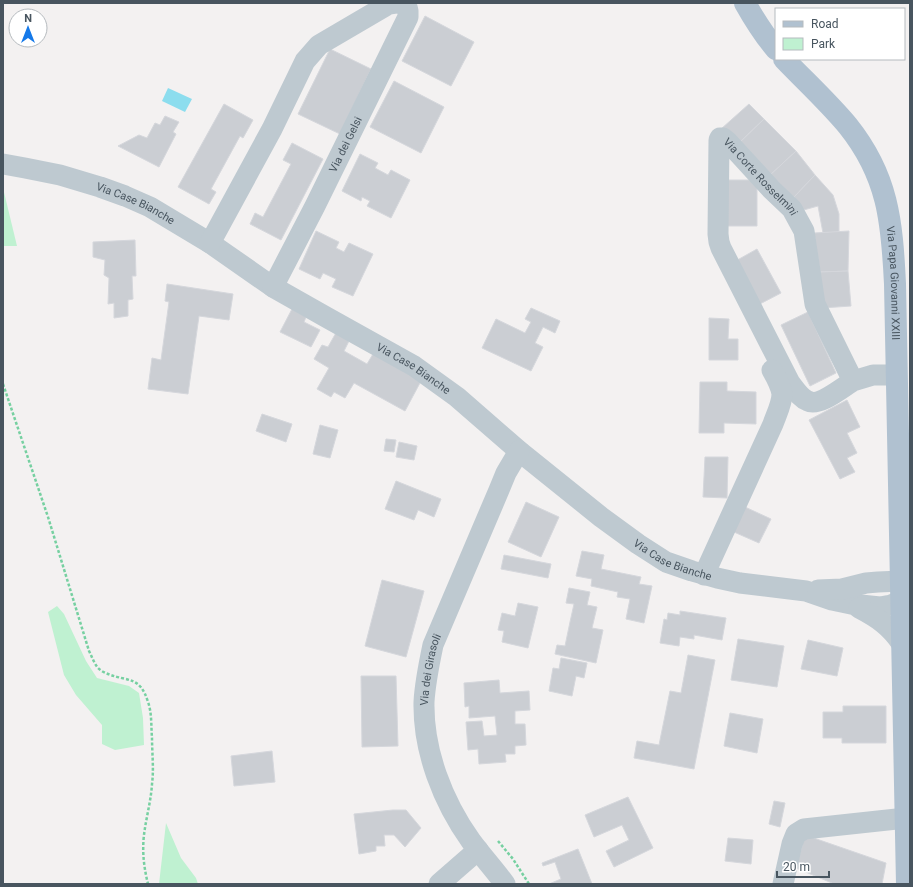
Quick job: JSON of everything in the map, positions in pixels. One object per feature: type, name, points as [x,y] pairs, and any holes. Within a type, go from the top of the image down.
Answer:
[{"type":"main road","points":[[745,3],[775,48]]},
{"type":"main road","name":"Via Papa Giovanni XXIII","points":[[785,60],[848,126],[872,162],[887,203],[893,251],[902,644],[907,692],[906,818],[908,884]]},
{"type":"street","points":[[210,243],[272,129],[305,61],[319,45],[390,4],[396,3]]},
{"type":"street","name":"Via dei Gelsi","points":[[273,286],[315,206],[408,17],[407,6],[400,3]]},
{"type":"street","name":"Via Corte Rosselmini","points":[[853,381],[815,304],[804,231],[792,209],[772,190],[728,142],[723,138],[720,138],[719,242],[790,383],[800,395],[809,402],[817,402],[825,399],[853,381],[873,375],[896,374]]},
{"type":"street","name":"Via Case Bianche","points":[[3,164],[60,175],[125,196],[150,207],[210,243],[273,286],[414,366],[457,397],[519,451],[601,517],[666,562],[704,575],[740,583],[806,591],[842,589],[866,583],[878,582],[901,590],[896,603],[891,606],[880,608],[832,600],[806,591]]},
{"type":"street","points":[[704,575],[773,424],[780,405],[782,393],[781,388],[765,354]]},
{"type":"street","name":"Via dei Girasoli","points":[[505,884],[470,840],[448,802],[437,776],[428,740],[424,702],[433,645],[506,473],[519,451]]},
{"type":"street","name":"Via Papa Giovanni XXIII","points":[[900,544],[910,514]]},
{"type":"street","name":"Via Case Bianche","points":[[851,604],[882,622],[892,630],[902,644]]},
{"type":"street","points":[[784,884],[796,834],[804,829],[906,818]]},
{"type":"street","points":[[439,884],[478,850]]},
{"type":"path","points":[[3,384],[48,517],[93,659],[98,668],[105,673],[138,683],[144,692],[148,703],[151,720],[153,771],[151,798],[144,837],[144,870],[148,884]]},
{"type":"path","points":[[498,841],[513,859],[529,884]]},
{"type":"green space","points":[[3,188],[17,246],[3,246]]},
{"type":"green space","points":[[57,606],[64,614],[86,661],[97,678],[129,686],[139,693],[143,718],[144,745],[115,750],[102,744],[102,725],[76,695],[64,675],[48,612]]},
{"type":"green space","points":[[166,823],[181,858],[196,878],[198,884],[159,884]]},
{"type":"water","points":[[168,88],[192,99],[185,112],[162,101]]},
{"type":"building","points":[[425,16],[474,42],[451,86],[402,61]]},
{"type":"building","points":[[330,49],[371,69],[340,134],[298,114]]},
{"type":"building","points":[[394,81],[444,107],[421,153],[370,127]]},
{"type":"building","points":[[224,104],[253,120],[243,138],[240,136],[211,189],[216,192],[209,204],[178,187]]},
{"type":"building","points":[[749,104],[764,119],[737,145],[721,129]]},
{"type":"building","points":[[165,116],[179,122],[173,132],[176,134],[159,167],[118,146],[139,135],[147,138],[155,123],[160,125]]},
{"type":"building","points":[[764,119],[796,151],[768,177],[737,145]]},
{"type":"building","points":[[292,143],[323,159],[281,240],[250,224],[255,213],[263,217],[291,164],[283,160]]},
{"type":"building","points":[[796,151],[815,175],[794,197],[768,177]]},
{"type":"building","points":[[360,154],[378,163],[375,168],[388,175],[391,170],[410,180],[391,218],[367,206],[370,201],[362,197],[361,201],[342,191]]},
{"type":"building","points":[[815,175],[833,195],[839,214],[839,232],[823,233],[818,206],[800,211],[794,197]]},
{"type":"building","points":[[725,180],[757,180],[757,226],[726,226]]},
{"type":"building","points":[[316,231],[339,242],[336,248],[344,252],[349,243],[373,254],[353,296],[332,287],[336,279],[323,273],[320,279],[299,269]]},
{"type":"building","points":[[849,231],[848,271],[820,272],[814,233]]},
{"type":"building","points":[[135,240],[136,276],[132,276],[133,299],[128,300],[128,316],[114,318],[114,303],[108,304],[109,278],[104,275],[105,260],[93,257],[93,242]]},
{"type":"building","points":[[757,249],[781,293],[756,306],[732,263]]},
{"type":"building","points":[[848,271],[851,306],[822,308],[820,272]]},
{"type":"building","points":[[167,284],[233,294],[229,320],[199,316],[188,394],[148,389],[152,358],[161,360],[169,302],[165,301]]},
{"type":"building","points":[[531,308],[560,321],[555,333],[543,327],[535,343],[543,347],[531,371],[482,348],[496,319],[525,333],[531,322],[525,319]]},
{"type":"building","points":[[292,309],[306,317],[304,322],[320,330],[311,347],[280,332]]},
{"type":"building","points":[[808,312],[836,373],[810,386],[781,325]]},
{"type":"building","points":[[709,318],[729,319],[728,339],[738,339],[738,360],[709,360]]},
{"type":"building","points":[[337,331],[350,339],[344,351],[367,364],[373,354],[421,381],[405,411],[354,383],[345,398],[334,392],[331,397],[317,389],[329,368],[314,359],[322,345],[328,347]]},
{"type":"building","points":[[700,382],[727,382],[727,391],[756,392],[756,424],[724,423],[724,433],[699,433]]},
{"type":"building","points":[[847,400],[860,427],[847,433],[857,453],[847,458],[855,472],[840,479],[809,420]]},
{"type":"building","points":[[262,414],[292,424],[286,442],[256,431]]},
{"type":"building","points":[[320,425],[338,430],[330,458],[313,454]]},
{"type":"building","points":[[386,439],[396,440],[394,452],[384,451]]},
{"type":"building","points":[[399,442],[417,446],[414,460],[396,457]]},
{"type":"building","points":[[705,457],[728,457],[727,498],[703,497]]},
{"type":"building","points":[[396,481],[441,499],[434,517],[418,510],[414,520],[385,509]]},
{"type":"building","points":[[526,502],[559,517],[541,557],[508,542]]},
{"type":"building","points":[[745,507],[771,519],[759,543],[734,532]]},
{"type":"building","points":[[582,551],[604,555],[601,569],[641,577],[639,584],[652,586],[644,623],[626,619],[630,599],[617,597],[618,592],[591,586],[592,579],[576,576]]},
{"type":"building","points":[[504,555],[551,564],[548,578],[501,569]]},
{"type":"building","points":[[382,580],[424,591],[406,657],[365,646]]},
{"type":"building","points":[[569,588],[590,592],[587,605],[597,607],[592,628],[603,630],[596,663],[555,654],[557,645],[565,646],[574,604],[566,603]]},
{"type":"building","points":[[518,603],[538,607],[528,648],[502,642],[504,631],[498,630],[502,613],[515,616]]},
{"type":"building","points":[[680,611],[726,618],[722,640],[694,635],[694,639],[680,637],[679,646],[660,643],[664,619],[667,620],[668,613],[680,615]]},
{"type":"building","points":[[738,639],[784,646],[777,687],[731,680]]},
{"type":"building","points":[[808,640],[843,648],[837,676],[801,669]]},
{"type":"building","points":[[688,655],[715,660],[694,769],[634,758],[637,741],[659,745],[670,691],[681,693]]},
{"type":"building","points":[[561,658],[587,663],[584,678],[576,676],[572,696],[549,691],[553,668],[559,669]]},
{"type":"building","points":[[361,676],[396,676],[398,746],[362,747]]},
{"type":"building","points":[[499,680],[500,693],[529,691],[530,710],[515,711],[515,724],[525,724],[526,745],[515,746],[515,754],[505,754],[506,762],[479,764],[478,749],[468,750],[466,722],[482,721],[484,736],[497,735],[495,716],[469,718],[469,706],[465,707],[464,683]]},
{"type":"building","points":[[843,706],[886,706],[886,743],[842,743],[842,738],[823,738],[823,712],[843,712]]},
{"type":"building","points":[[730,713],[763,719],[757,753],[724,746]]},
{"type":"building","points":[[272,751],[275,782],[234,786],[231,756]]},
{"type":"building","points":[[628,797],[653,848],[614,867],[606,851],[629,840],[622,825],[594,837],[585,815]]},
{"type":"building","points":[[774,801],[785,803],[780,827],[769,824]]},
{"type":"building","points":[[406,810],[421,828],[405,847],[394,835],[384,835],[385,846],[376,846],[376,851],[359,854],[354,814]]},
{"type":"building","points":[[805,835],[886,863],[882,884],[832,884],[796,868]]},
{"type":"building","points":[[728,838],[753,840],[751,864],[725,861]]},
{"type":"building","points":[[578,849],[592,884],[549,884],[561,879],[555,862],[543,866],[542,863]]}]
